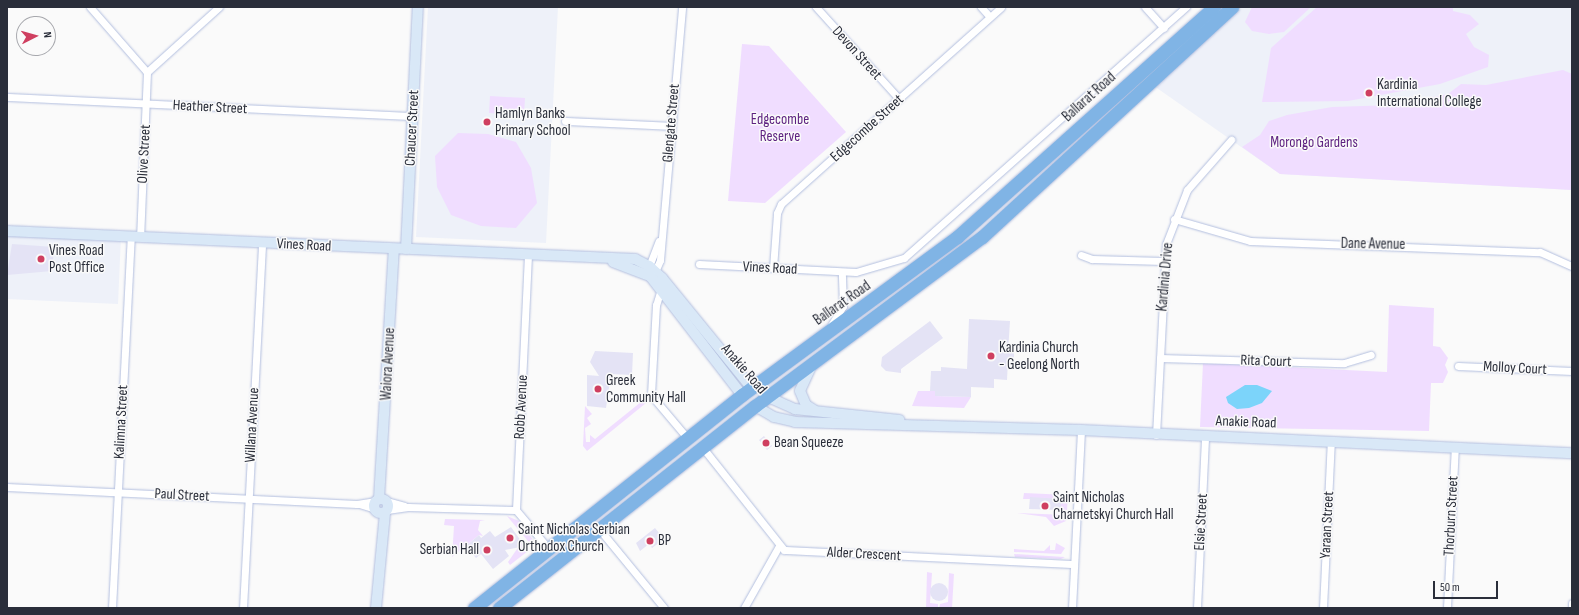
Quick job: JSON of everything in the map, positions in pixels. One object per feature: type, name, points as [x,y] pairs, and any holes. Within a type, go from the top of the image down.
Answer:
[{"type":"highway","name":"Ballarat Road","points":[[474,608],[548,548],[688,439],[746,391],[957,237],[1214,7]]},
{"type":"highway","name":"Ballarat Road","points":[[499,608],[600,530],[755,406],[982,237],[1232,7]]},
{"type":"highway","name":"Anakie Road","points":[[746,391],[768,397]]},
{"type":"highway","name":"Anakie Road","points":[[746,391],[755,406]]},
{"type":"main road","name":"Chaucer Street","points":[[406,249],[418,7]]},
{"type":"main road","name":"Vines Road","points":[[7,231],[406,249],[601,260],[631,258],[651,272]]},
{"type":"main road","name":"Waiora Avenue","points":[[376,608],[394,249]]},
{"type":"main road","name":"Anakie Road","points":[[651,272],[661,289],[746,391]]},
{"type":"main road","name":"Anakie Road","points":[[651,272],[746,391]]},
{"type":"main road","points":[[814,362],[800,391],[806,405],[814,411]]},
{"type":"main road","name":"Anakie Road","points":[[768,397],[795,409],[865,414],[919,424]]},
{"type":"main road","name":"Anakie Road","points":[[755,406],[774,417],[795,422],[919,424],[1081,430],[1156,435],[1572,452]]},
{"type":"street","points":[[90,7],[147,72],[219,7]]},
{"type":"street","name":"Glengate Street","points":[[651,272],[660,239],[682,7]]},
{"type":"street","name":"Devon Street","points":[[816,7],[899,99]]},
{"type":"street","points":[[981,7],[990,17]]},
{"type":"street","name":"Edgecombe Street","points":[[773,268],[779,207],[1001,7]]},
{"type":"street","points":[[1145,7],[1164,28]]},
{"type":"street","name":"Ballarat Road","points":[[866,271],[909,254],[1186,7]]},
{"type":"street","name":"Olive Street","points":[[135,237],[146,104],[147,72]]},
{"type":"street","name":"Heather Street","points":[[7,97],[412,116]]},
{"type":"street","points":[[565,121],[670,126]]},
{"type":"street","name":"Kardinia Drive","points":[[1156,435],[1163,262],[1174,219],[1191,184],[1231,140]]},
{"type":"street","name":"Dane Avenue","points":[[1174,219],[1250,241],[1525,251],[1554,256],[1572,266]]},
{"type":"street","name":"Kalimna Street","points":[[112,608],[135,237]]},
{"type":"street","name":"Willana Avenue","points":[[243,608],[262,243]]},
{"type":"street","name":"Robb Avenue","points":[[516,510],[528,255]]},
{"type":"street","points":[[1081,255],[1092,259],[1163,262]]},
{"type":"street","name":"Vines Road","points":[[699,264],[842,272],[866,271]]},
{"type":"street","points":[[827,333],[843,306],[842,272]]},
{"type":"street","points":[[661,289],[656,305],[651,395],[688,439]]},
{"type":"street","name":"Rita Court","points":[[1160,358],[1344,363],[1371,355]]},
{"type":"street","name":"Molloy Court","points":[[1458,366],[1572,371]]},
{"type":"street","points":[[1072,608],[1073,564],[1081,430]]},
{"type":"street","name":"Elsie Street","points":[[1197,608],[1205,437]]},
{"type":"street","name":"Yaraan Street","points":[[1323,608],[1331,441]]},
{"type":"street","name":"Thorburn Street","points":[[1447,608],[1455,447]]},
{"type":"street","points":[[703,448],[779,546],[744,608]]},
{"type":"street","name":"Paul Street","points":[[7,487],[408,507],[516,510]]},
{"type":"street","points":[[516,510],[548,548]]},
{"type":"street","points":[[600,530],[664,608]]},
{"type":"street","name":"Alder Crescent","points":[[779,546],[791,551],[1073,564]]},
{"type":"street","points":[[1572,603],[1572,608]]},
{"type":"shaded area","name":"Hamlyn Banks Primary School","points":[[428,7],[558,7],[546,243],[416,237]]},
{"type":"shaded area","name":"Kardinia International College","points":[[1243,7],[1572,7],[1572,190],[1280,174],[1154,86]]},
{"type":"shaded area","points":[[7,234],[121,236],[118,304],[7,299]]},
{"type":"green space","points":[[1252,7],[1311,7],[1284,32],[1269,34],[1252,31],[1245,22]]},
{"type":"green space","points":[[1317,7],[1453,7],[1453,11],[1470,15],[1479,24],[1466,34],[1474,47],[1489,55],[1488,67],[1440,84],[1348,101],[1262,102],[1271,48]]},
{"type":"green space","name":"Edgecombe Reserve","points":[[742,44],[769,46],[846,132],[765,203],[728,201]]},
{"type":"green space","name":"Morongo Gardens","points":[[1563,70],[1572,74],[1572,190],[1280,174],[1242,147],[1260,135],[1269,121],[1287,115],[1332,107],[1394,105],[1448,94],[1461,84],[1486,85]]},
{"type":"green space","points":[[490,96],[525,98],[524,115],[489,113]]},
{"type":"green space","points":[[458,133],[488,134],[516,142],[531,168],[537,203],[516,228],[481,226],[451,215],[437,187],[435,156]]},
{"type":"green space","points":[[1389,305],[1434,308],[1433,346],[1440,347],[1448,358],[1445,365],[1448,372],[1443,383],[1431,383],[1429,431],[1200,427],[1203,363],[1387,372]]},
{"type":"green space","points":[[918,391],[935,391],[935,396],[971,397],[964,408],[912,406]]},
{"type":"green space","points":[[641,398],[646,403],[587,451],[583,446],[585,406],[592,414],[587,418],[591,424],[585,428],[586,442],[590,442],[590,435],[595,439],[641,402]]},
{"type":"green space","points":[[1024,493],[1068,495],[1067,510],[1061,510],[1061,499],[1023,499]]},
{"type":"green space","points":[[1017,513],[1067,515],[1066,521],[1054,526],[1046,517]]},
{"type":"green space","points":[[507,516],[519,521],[536,544],[533,547]]},
{"type":"green space","points":[[445,519],[485,520],[480,521],[478,530],[483,536],[479,535],[452,557],[454,526],[444,525]]},
{"type":"green space","points":[[524,539],[528,551],[510,565],[508,562]]},
{"type":"green space","points":[[1056,543],[1065,548],[1061,554],[1014,552],[1014,549],[1044,551],[1050,545],[1050,550],[1055,550]]},
{"type":"green space","points":[[1014,554],[1065,557],[1061,559],[1015,557]]},
{"type":"green space","points":[[927,572],[932,573],[930,603],[938,604],[938,608],[926,608]]},
{"type":"green space","points":[[949,573],[954,574],[952,608],[939,608],[940,604],[948,602]]},
{"type":"water","points":[[1245,385],[1257,385],[1272,391],[1262,403],[1249,408],[1237,409],[1228,403],[1226,397]]},
{"type":"building","points":[[12,244],[54,247],[52,271],[7,275]]},
{"type":"building","name":"Kardinia Church - Geelong North","points":[[969,319],[1010,321],[1008,352],[1014,352],[1014,360],[1008,360],[1007,380],[994,379],[994,388],[971,387],[971,397],[935,396],[935,391],[930,391],[931,371],[941,371],[941,367],[967,369]]},
{"type":"building","points":[[930,321],[943,338],[901,369],[901,373],[886,371],[881,366],[882,357]]},
{"type":"building","points":[[595,351],[633,353],[632,375],[611,374],[606,408],[587,406],[587,375],[599,376],[590,362]]},
{"type":"building","name":"Bean Squeeze","points":[[764,436],[772,446],[767,450],[759,440]]},
{"type":"building","name":"Saint Nicholas Charnetskyi Church Hall","points":[[1030,497],[1061,499],[1061,510],[1029,509]]},
{"type":"building","name":"Serbian Hall","points":[[511,527],[521,541],[520,547],[505,550],[509,556],[493,569],[481,554],[476,558],[466,546],[479,535],[481,538],[490,531],[495,537]]},
{"type":"building","name":"BP","points":[[655,528],[664,539],[652,548],[649,544],[640,551],[636,543]]},
{"type":"building","points":[[939,583],[945,586],[948,592],[945,598],[939,601],[933,598],[930,592],[933,586]]},
{"type":"place","name":"Kardinia International College","points":[[1369,93]]},
{"type":"place","name":"Hamlyn Banks Primary School","points":[[487,122]]},
{"type":"place","name":"Vines Road Post Office","points":[[41,259]]},
{"type":"place","name":"Kardinia Church - Geelong North","points":[[991,356]]},
{"type":"place","name":"Greek Community Hall","points":[[598,389]]},
{"type":"place","name":"Bean Squeeze","points":[[766,443]]},
{"type":"place","name":"Saint Nicholas Charnetskyi Church Hall","points":[[1045,506]]},
{"type":"place","name":"Saint Nicholas Serbian Orthodox Church","points":[[510,538]]},
{"type":"place","name":"BP","points":[[650,541]]},
{"type":"place","name":"Serbian Hall","points":[[487,550]]}]
